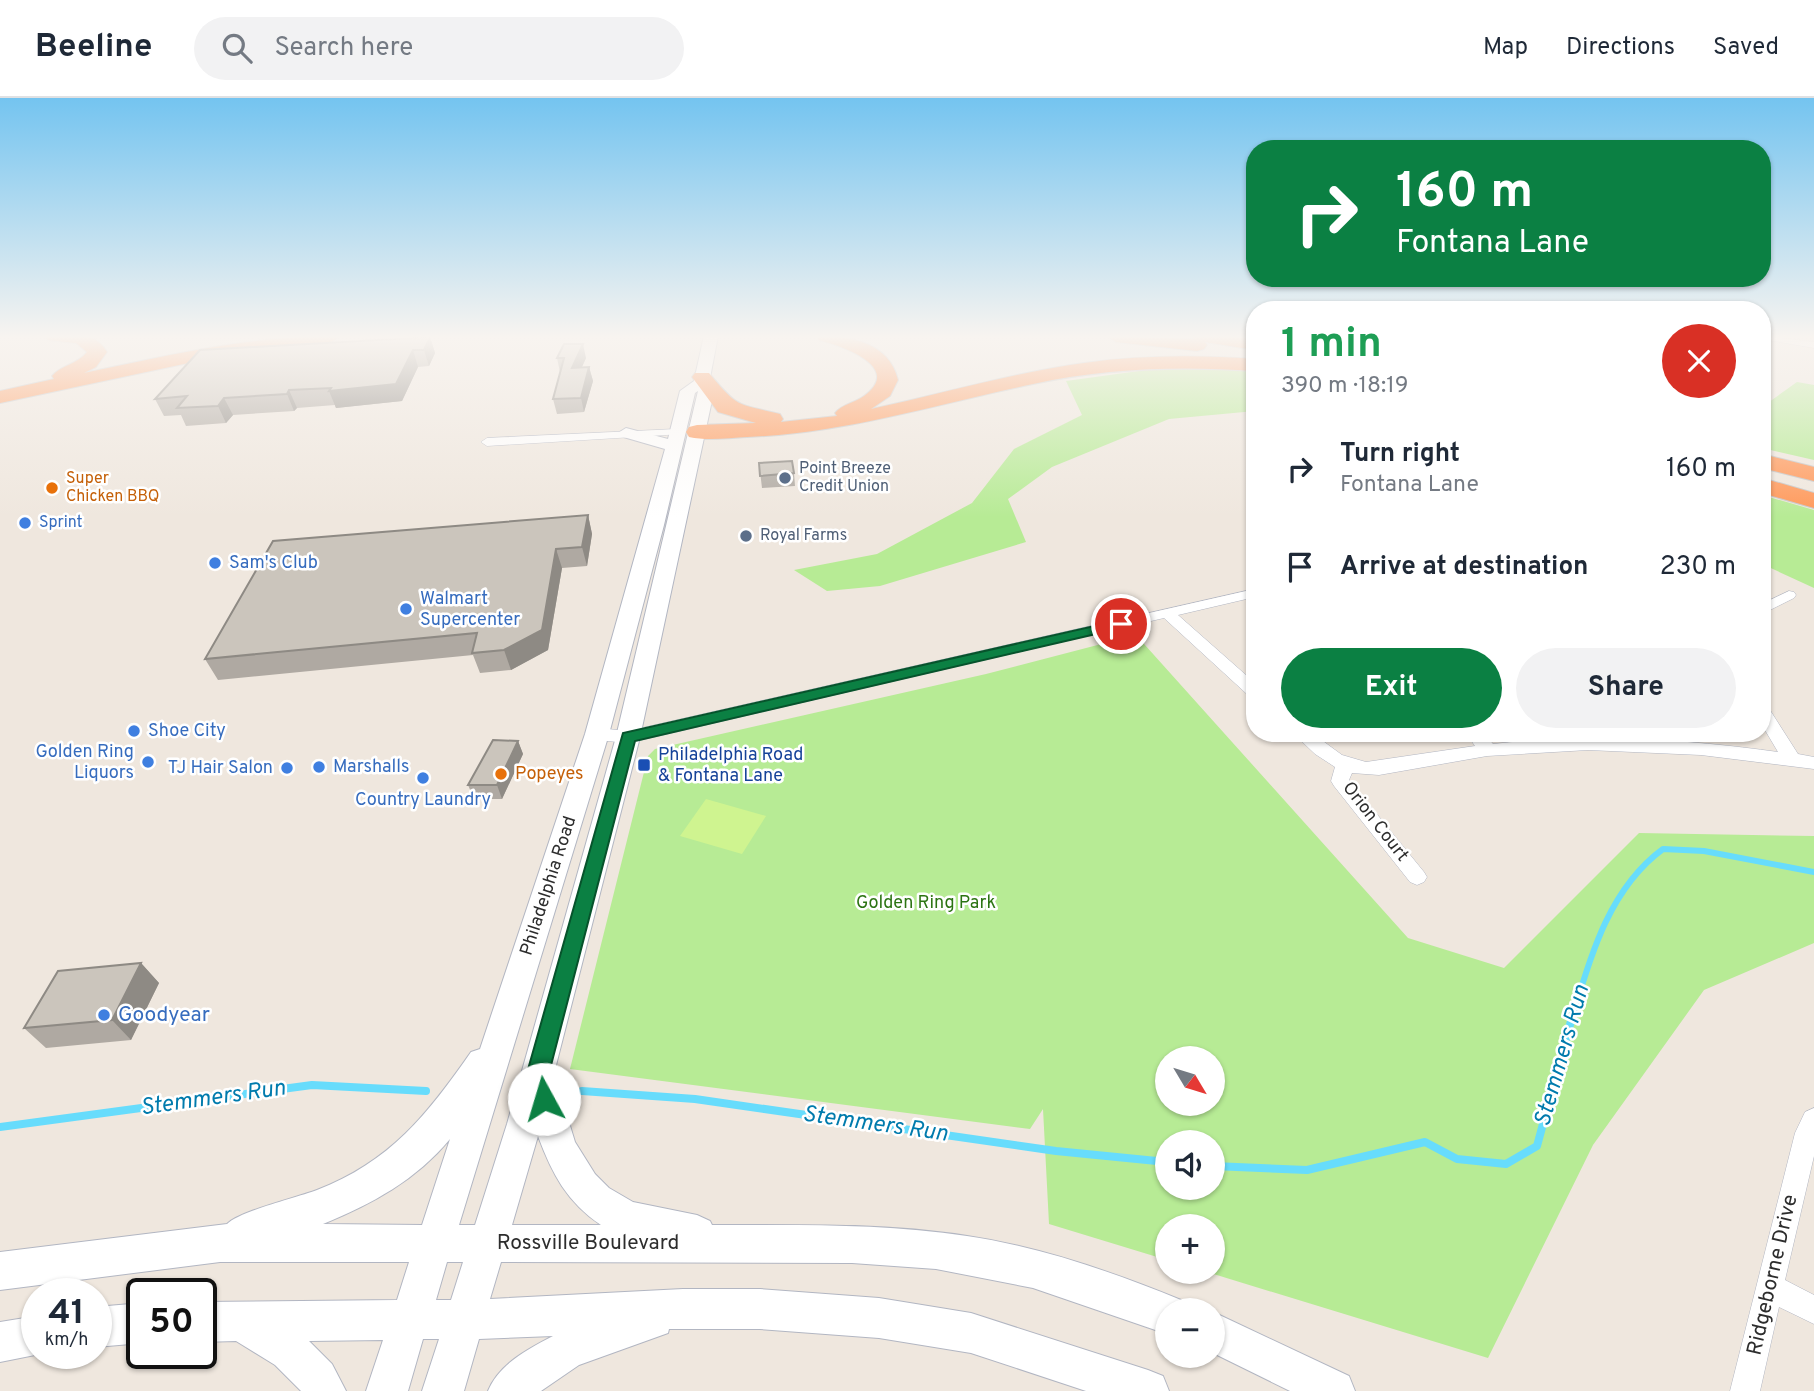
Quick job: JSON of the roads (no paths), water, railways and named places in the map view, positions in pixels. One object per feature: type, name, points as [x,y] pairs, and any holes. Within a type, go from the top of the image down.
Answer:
[{"type":"highway","points":[[716,396],[726,407],[750,416],[785,422]]},
{"type":"highway","points":[[685,433],[829,417],[852,411],[877,396]]},
{"type":"highway","points":[[685,433],[782,429],[843,421],[950,396]]},
{"type":"highway","points":[[1771,463],[1814,474]]},
{"type":"highway","points":[[1771,488],[1814,501]]},
{"type":"main road","name":"Philadelphia Road","points":[[443,1391],[490,1243],[628,737],[685,433],[687,396]]},
{"type":"main road","name":"Philadelphia Road","points":[[387,1391],[597,734],[685,433],[703,396]]},
{"type":"main road","points":[[643,427],[666,418],[685,405]]},
{"type":"main road","points":[[626,433],[651,438],[685,433]]},
{"type":"main road","points":[[220,1243],[314,1212],[378,1180],[434,1132],[501,1036]]},
{"type":"main road","points":[[538,1073],[553,1138],[577,1179],[594,1198],[626,1217],[738,1244]]},
{"type":"main road","name":"Rossville Boulevard","points":[[0,1271],[220,1243],[852,1244],[937,1250],[985,1257],[1106,1290],[1155,1309]]},
{"type":"main road","points":[[509,1391],[542,1364],[569,1349],[683,1309]]},
{"type":"main road","points":[[217,1322],[466,1320],[683,1309],[760,1309],[879,1318],[958,1331],[1069,1363],[1148,1391]]},
{"type":"main road","points":[[241,1323],[304,1360],[325,1391]]},
{"type":"main road","points":[[1225,1338],[1334,1391]]},
{"type":"main road","points":[[0,1342],[21,1339]]},
{"type":"street","points":[[626,433],[489,439],[643,427],[685,433]]},
{"type":"street","points":[[597,734],[628,737],[1246,595]]},
{"type":"street","points":[[1771,605],[1789,596]]},
{"type":"street","points":[[1168,614],[1246,683]]},
{"type":"street","points":[[1771,725],[1792,759]]},
{"type":"street","points":[[1313,742],[1345,765],[1373,769],[1489,750],[1579,742]]},
{"type":"street","points":[[1482,742],[1489,750]]},
{"type":"street","points":[[1659,742],[1814,763]]},
{"type":"street","name":"Orion Court","points":[[1345,765],[1340,781],[1418,877]]},
{"type":"street","name":"Ridgeborne Drive","points":[[1745,1391],[1807,1133],[1814,1120]]},
{"type":"street","points":[[1770,1287],[1814,1310]]},
{"type":"waterway","name":"Stemmers Run","points":[[1574,1012],[1596,945],[1616,902],[1645,864],[1663,849],[1704,851],[1814,872]]},
{"type":"waterway","name":"Stemmers Run","points":[[1225,1167],[1307,1170],[1425,1142],[1457,1159],[1506,1164],[1537,1146],[1574,1010]]},
{"type":"waterway","name":"Stemmers Run","points":[[0,1127],[312,1085],[426,1091]]},
{"type":"waterway","name":"Stemmers Run","points":[[582,1091],[695,1099],[1056,1151],[1155,1161]]},
{"type":"place","name":"Point Breeze Credit Union","points":[[785,478]]},
{"type":"place","name":"Super Chicken BBQ","points":[[52,488]]},
{"type":"place","name":"Sprint","points":[[25,523]]},
{"type":"place","name":"Royal Farms","points":[[746,536]]},
{"type":"place","name":"Sam's Club","points":[[215,563]]},
{"type":"place","name":"Walmart Supercenter","points":[[406,609]]},
{"type":"place","name":"Shoe City","points":[[134,731]]},
{"type":"place","name":"Golden Ring Liquors","points":[[148,762]]},
{"type":"place","name":"Philadelphia Road & Fontana Lane","points":[[644,765]]},
{"type":"place","name":"Marshalls","points":[[319,767]]},
{"type":"place","name":"TJ Hair Salon","points":[[287,768]]},
{"type":"place","name":"Popeyes","points":[[501,774]]},
{"type":"place","name":"Country Laundry","points":[[423,778]]},
{"type":"place","name":"Goodyear","points":[[104,1015]]},
{"type":"park label","name":"Golden Ring Park","points":[[926,903]]}]
